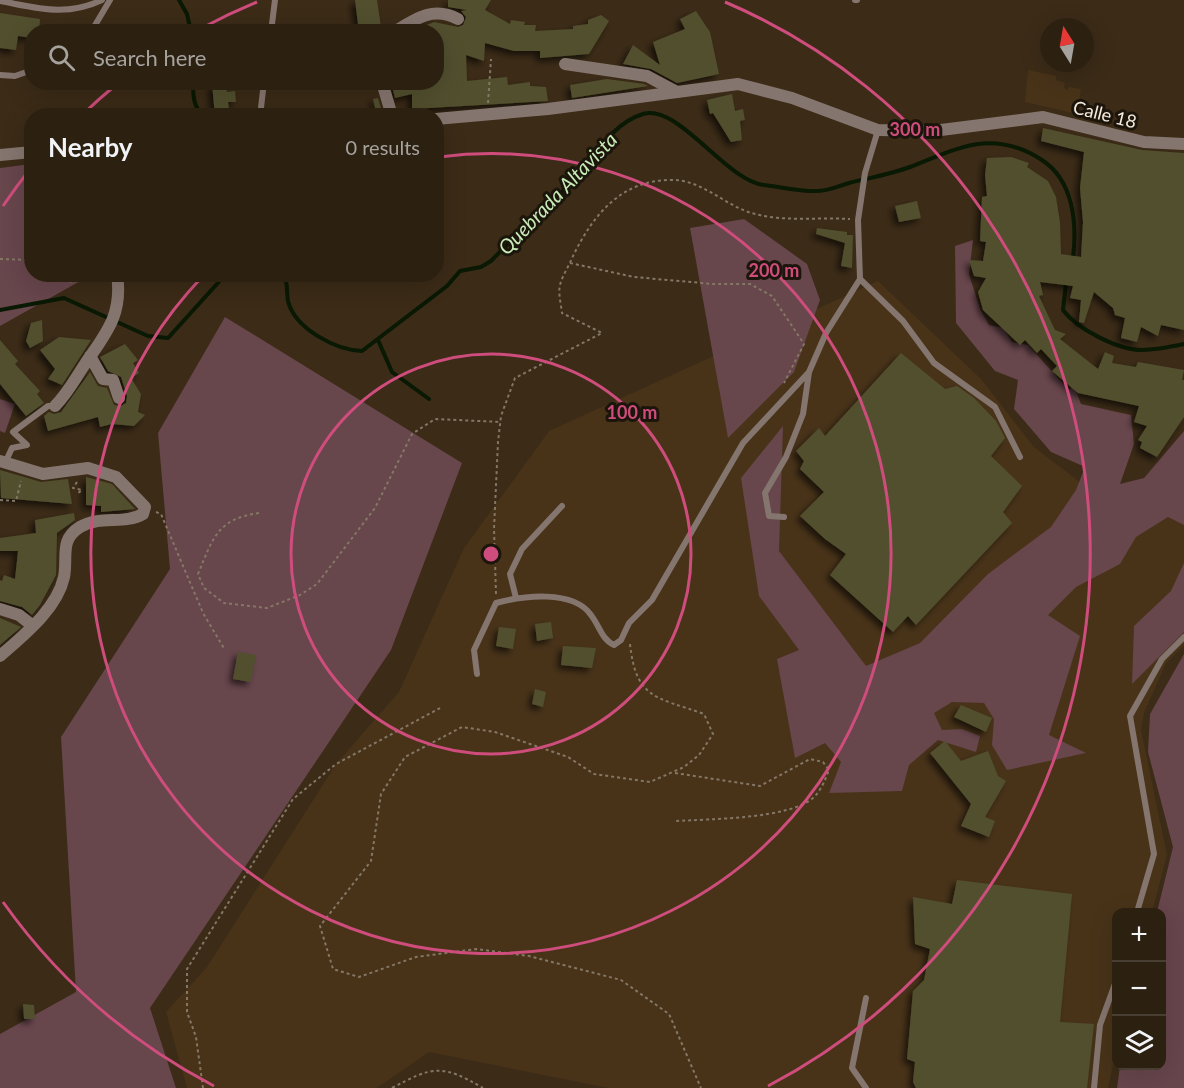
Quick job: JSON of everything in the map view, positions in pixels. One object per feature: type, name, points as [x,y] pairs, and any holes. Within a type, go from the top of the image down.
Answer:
[{"type":"street","points":[[410,24],[433,12],[446,12],[458,19]]},
{"type":"street","points":[[565,64],[646,76],[677,92]]},
{"type":"street","name":"Calle 18","points":[[444,118],[738,84],[792,99],[878,130],[933,131],[1018,118],[1043,117],[1144,142],[1184,144]]},
{"type":"street","points":[[384,90],[389,108]]},
{"type":"street","points":[[0,155],[24,153]]},
{"type":"street","points":[[56,406],[70,390],[90,356],[104,341],[117,306],[117,282]]},
{"type":"street","points":[[90,356],[103,379],[113,380],[119,398]]},
{"type":"street","points":[[0,656],[43,616],[62,583],[65,543],[71,534],[91,522],[120,518],[133,520],[143,514],[145,507],[116,477],[88,468],[43,474],[3,462]]},
{"type":"street","points":[[0,609],[18,615],[33,626]]},
{"type":"lane","points":[[0,1],[56,12],[86,8],[102,0]]},
{"type":"lane","points":[[96,24],[110,0]]},
{"type":"lane","points":[[272,24],[275,0]]},
{"type":"lane","points":[[0,75],[15,76],[24,73]]},
{"type":"lane","points":[[261,108],[263,90]]},
{"type":"lane","points":[[784,517],[769,516],[765,493],[786,458],[803,414],[809,372],[826,333],[860,279],[858,220],[865,173],[878,130]]},
{"type":"lane","points":[[860,279],[903,321],[934,363],[995,407],[1020,457]]},
{"type":"lane","points":[[477,674],[474,650],[496,603],[516,598],[569,600],[590,613],[607,642],[614,645],[621,640],[629,623],[652,600],[743,443],[809,372]]},
{"type":"lane","points":[[3,462],[12,448],[27,445],[13,432],[48,406],[56,406]]},
{"type":"lane","points":[[516,598],[510,574],[522,549],[562,506]]},
{"type":"lane","points":[[1138,908],[1154,854],[1130,716],[1162,659],[1184,637]]},
{"type":"lane","points":[[1094,1088],[1100,1026],[1112,992]]},
{"type":"lane","points":[[866,998],[852,1068],[866,1088]]},
{"type":"path","points":[[488,115],[491,59]]},
{"type":"path","points":[[496,603],[494,529],[501,422],[515,378],[602,333],[562,313],[559,287],[587,228],[617,196],[644,185],[671,180],[690,183],[730,206],[755,214],[784,219],[858,220]]},
{"type":"path","points":[[0,259],[24,260]]},
{"type":"path","points":[[570,263],[634,277],[713,284],[750,284],[772,296],[804,344],[782,386]]},
{"type":"path","points":[[259,513],[238,516],[220,528],[198,574],[204,588],[224,603],[267,608],[300,595],[317,584],[375,508],[412,434],[435,419],[501,422]]},
{"type":"path","points":[[0,500],[16,501],[20,486]]},
{"type":"path","points":[[145,507],[161,514],[203,613],[225,650]]},
{"type":"path","points":[[629,623],[633,670],[650,695],[704,714],[713,734],[699,755],[684,767],[650,782],[594,774],[568,757],[495,732],[462,727],[405,757],[381,794],[370,861],[320,926],[333,969],[359,977],[416,957],[476,949],[529,956],[621,980],[669,1014],[701,1088]]},
{"type":"path","points":[[203,1088],[196,1037],[187,1012],[187,969],[293,799],[336,764],[442,707]]},
{"type":"path","points":[[672,772],[760,786],[810,759],[823,762],[829,770],[824,784],[812,799],[788,809],[676,821]]},
{"type":"path","points":[[392,1088],[424,1071],[455,1071],[483,1088]]},
{"type":"shaded area","points":[[1028,70],[1056,76],[1056,80],[1065,83],[1064,88],[1067,90],[1069,87],[1081,89],[1077,114],[1025,102]]},
{"type":"shaded area","points":[[24,165],[24,282],[79,282],[0,326],[0,168]]},
{"type":"shaded area","points":[[744,219],[807,264],[820,300],[794,372],[728,438],[690,228]]},
{"type":"shaded area","points":[[973,240],[969,274],[980,309],[989,325],[1003,328],[1012,342],[1028,345],[1069,390],[1074,385],[1081,404],[1131,415],[1134,444],[1120,484],[1144,478],[1184,431],[1184,525],[1168,517],[1136,537],[1120,564],[1076,587],[1048,615],[1080,636],[1049,735],[1086,753],[1007,770],[992,745],[994,719],[984,703],[952,702],[934,713],[942,730],[962,729],[980,736],[976,752],[938,740],[909,765],[902,791],[829,793],[841,762],[825,743],[795,758],[777,659],[799,650],[759,596],[741,478],[783,426],[779,551],[866,666],[920,643],[988,574],[1051,527],[1076,490],[1085,467],[1051,452],[1014,409],[1018,380],[995,371],[956,323],[955,246]]},
{"type":"shaded area","points":[[878,281],[981,379],[1034,447],[1120,513],[1184,452],[1184,645],[1166,663],[1144,713],[1141,730],[1167,855],[1153,908],[1112,908],[1112,1069],[1108,1088],[608,1088],[429,1052],[377,1088],[187,1088],[166,1012],[207,967],[336,764],[399,692],[464,548],[549,431]]},
{"type":"shaded area","points":[[225,317],[462,463],[391,650],[150,1008],[176,1088],[0,1088],[0,1034],[76,992],[61,737],[170,569],[158,433]]},
{"type":"shaded area","points":[[0,399],[15,404],[5,433],[0,431]]},
{"type":"shaded area","points":[[1184,563],[1184,632],[1132,684],[1134,626],[1171,591]]},
{"type":"shaded area","points":[[1184,654],[1184,1088],[1117,1088],[1119,1070],[1166,1070],[1166,908],[1158,908],[1173,847],[1148,752],[1150,714]]},
{"type":"building","points":[[355,0],[377,0],[381,24],[358,24]]},
{"type":"building","points":[[448,0],[491,0],[485,10],[510,24],[511,20],[525,22],[524,25],[536,25],[535,31],[573,29],[573,26],[588,24],[588,20],[601,15],[609,21],[589,54],[540,58],[540,51],[514,51],[485,43],[484,61],[466,55],[467,81],[507,77],[508,85],[530,82],[530,86],[546,87],[548,101],[412,108],[412,94],[395,98],[393,90],[444,90],[444,24],[458,27],[463,25],[466,17],[461,11],[467,10],[448,7]]},
{"type":"building","points":[[696,11],[710,32],[719,74],[677,83],[651,69],[623,64],[633,45],[660,65],[653,42],[685,29],[680,19]]},
{"type":"building","points":[[0,13],[40,19],[40,24],[24,24],[24,37],[18,36],[16,50],[0,48]]},
{"type":"building","points":[[607,79],[648,86],[572,98],[570,85]]},
{"type":"building","points":[[213,90],[235,91],[236,102],[228,102],[229,108],[214,108]]},
{"type":"building","points":[[732,94],[735,111],[743,109],[745,120],[740,121],[742,140],[731,142],[713,113],[710,114],[707,100]]},
{"type":"building","points":[[378,98],[381,108],[375,108],[373,99]]},
{"type":"building","points":[[1043,128],[1142,150],[1184,153],[1184,330],[1161,325],[1158,336],[1141,327],[1137,342],[1121,338],[1125,318],[1115,315],[1113,308],[1094,292],[1084,323],[1079,322],[1081,300],[1070,298],[1073,286],[1040,282],[1043,295],[1039,296],[1055,330],[1066,334],[1060,339],[1098,369],[1105,352],[1114,356],[1112,363],[1136,367],[1138,362],[1184,370],[1182,380],[1184,380],[1184,417],[1157,457],[1140,448],[1142,442],[1138,440],[1147,426],[1134,422],[1139,406],[1078,393],[1052,371],[1057,366],[1041,349],[1037,353],[1025,340],[1020,345],[983,310],[978,292],[986,278],[974,276],[969,260],[983,261],[986,242],[980,241],[982,197],[987,196],[985,175],[987,158],[1011,157],[1029,163],[1027,167],[1048,181],[1056,197],[1060,222],[1061,254],[1081,257],[1083,222],[1080,188],[1084,152],[1041,141]]},
{"type":"building","points":[[917,201],[921,218],[899,222],[895,206]]},
{"type":"building","points":[[817,228],[853,235],[852,268],[841,266],[845,243],[816,234]]},
{"type":"building","points":[[42,320],[43,341],[30,348],[26,341],[31,323]]},
{"type":"building","points":[[59,337],[91,340],[62,385],[48,379],[55,369],[40,350]]},
{"type":"building","points":[[0,340],[18,361],[15,364],[40,391],[37,394],[44,403],[26,416],[0,384]]},
{"type":"building","points":[[125,344],[138,360],[133,363],[139,373],[131,378],[141,394],[138,412],[145,415],[134,426],[112,424],[100,427],[98,417],[48,431],[44,416],[49,412],[54,414],[61,412],[90,372],[98,386],[107,388],[114,405],[121,406],[126,403],[127,396],[121,377],[108,371],[100,357]]},
{"type":"building","points":[[901,353],[945,389],[957,386],[974,398],[996,421],[1005,438],[991,456],[1022,486],[1003,512],[1012,523],[916,625],[908,616],[893,632],[830,575],[846,554],[825,539],[800,516],[824,492],[800,469],[804,461],[796,451],[819,428],[825,436]]},
{"type":"building","points":[[0,470],[41,482],[68,479],[72,504],[1,498]]},
{"type":"building","points":[[86,477],[112,484],[135,509],[101,512],[101,506],[86,505]]},
{"type":"building","points":[[74,513],[75,520],[57,533],[56,575],[32,615],[22,607],[0,601],[0,580],[2,581],[4,575],[15,579],[18,551],[0,551],[0,538],[36,533],[35,520]]},
{"type":"building","points":[[0,618],[21,627],[0,645]]},
{"type":"building","points":[[551,622],[553,638],[537,641],[535,624]]},
{"type":"building","points":[[499,627],[516,629],[513,649],[496,646]]},
{"type":"building","points":[[563,646],[596,648],[592,668],[561,665]]},
{"type":"building","points":[[238,652],[256,655],[251,682],[233,679]]},
{"type":"building","points":[[535,689],[546,692],[543,707],[532,704]]},
{"type":"building","points":[[961,705],[992,718],[986,732],[954,717]]},
{"type":"building","points":[[945,741],[961,761],[988,751],[998,776],[1006,781],[985,817],[995,821],[989,837],[961,826],[971,804],[930,753]]},
{"type":"building","points":[[957,880],[1072,894],[1060,1022],[1094,1024],[1087,1088],[916,1088],[913,1082],[915,1062],[907,1059],[913,991],[924,980],[930,949],[915,944],[913,897],[952,904]]},
{"type":"building","points":[[23,1004],[34,1005],[35,1019],[24,1019]]},
{"type":"waterway","points":[[179,0],[187,14],[189,24]]},
{"type":"waterway","points":[[194,90],[197,108]]},
{"type":"waterway","name":"Quebrada Altavista","points":[[285,282],[292,311],[308,329],[340,347],[362,351],[447,286],[460,271],[481,267],[491,261],[572,182],[612,134],[631,119],[643,114],[657,114],[671,120],[734,171],[749,180],[764,185],[805,191],[826,190],[895,172],[944,153],[976,144],[991,143],[1024,150],[1053,169],[1067,191],[1073,218],[1073,258]]},
{"type":"waterway","name":"Quebrada Altavista","points":[[0,310],[64,298],[148,336],[168,338],[219,282]]},
{"type":"waterway","points":[[1066,283],[1063,310],[1078,324],[1099,337],[1122,346],[1142,350],[1184,344]]},
{"type":"waterway","points":[[378,340],[392,372],[429,399]]}]
